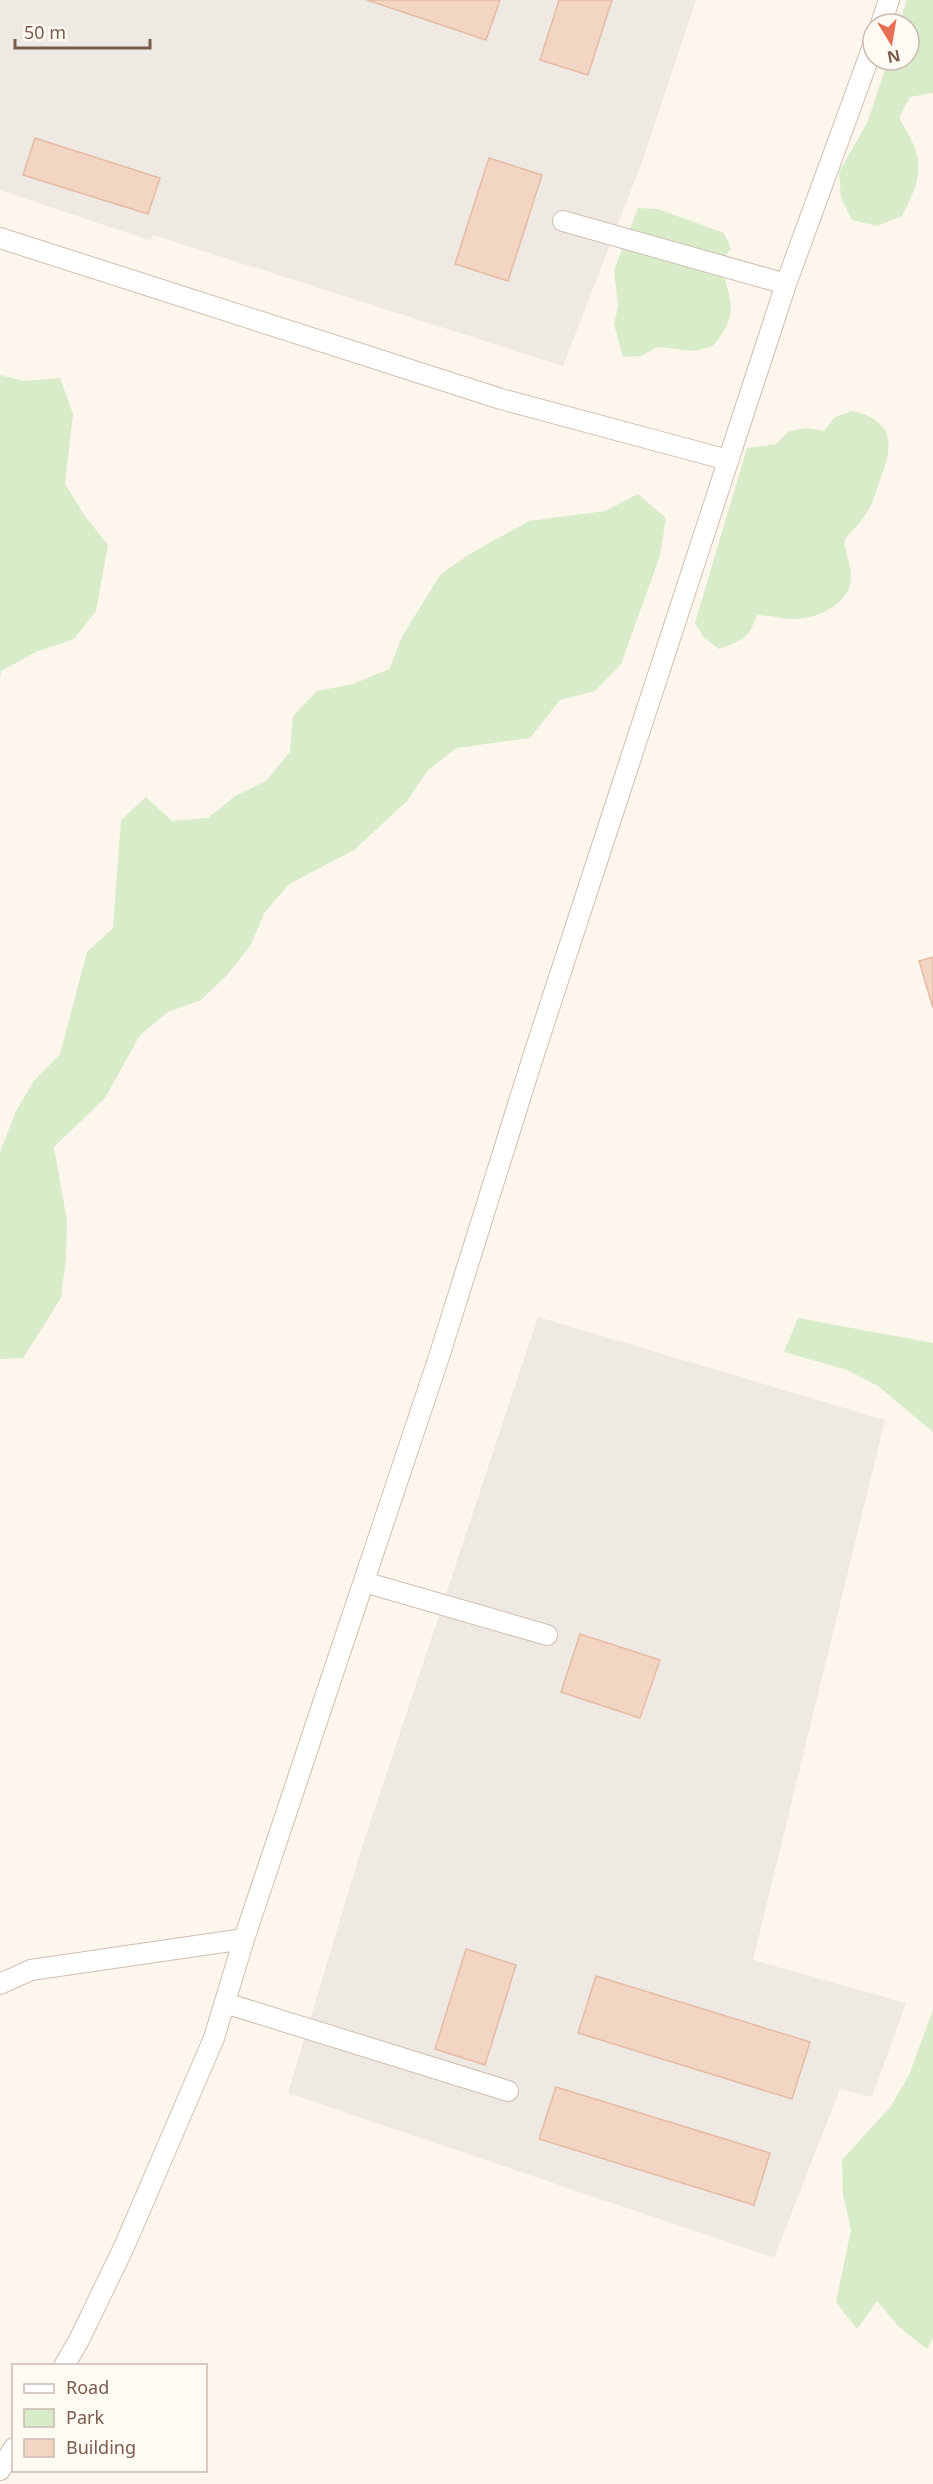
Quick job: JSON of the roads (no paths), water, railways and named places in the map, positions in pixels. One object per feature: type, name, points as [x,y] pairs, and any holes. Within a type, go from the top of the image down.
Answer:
[{"type":"street","points":[[65,2364],[80,2340],[124,2247],[214,2038],[244,1939],[364,1582],[786,284],[863,72]]},
{"type":"street","points":[[563,221],[786,284]]},
{"type":"street","points":[[0,238],[501,399],[728,460]]},
{"type":"street","points":[[364,1582],[547,1635]]},
{"type":"street","points":[[0,1984],[32,1970],[244,1939]]},
{"type":"street","points":[[225,2003],[508,2091]]},
{"type":"street","points":[[0,2470],[12,2451]]}]
